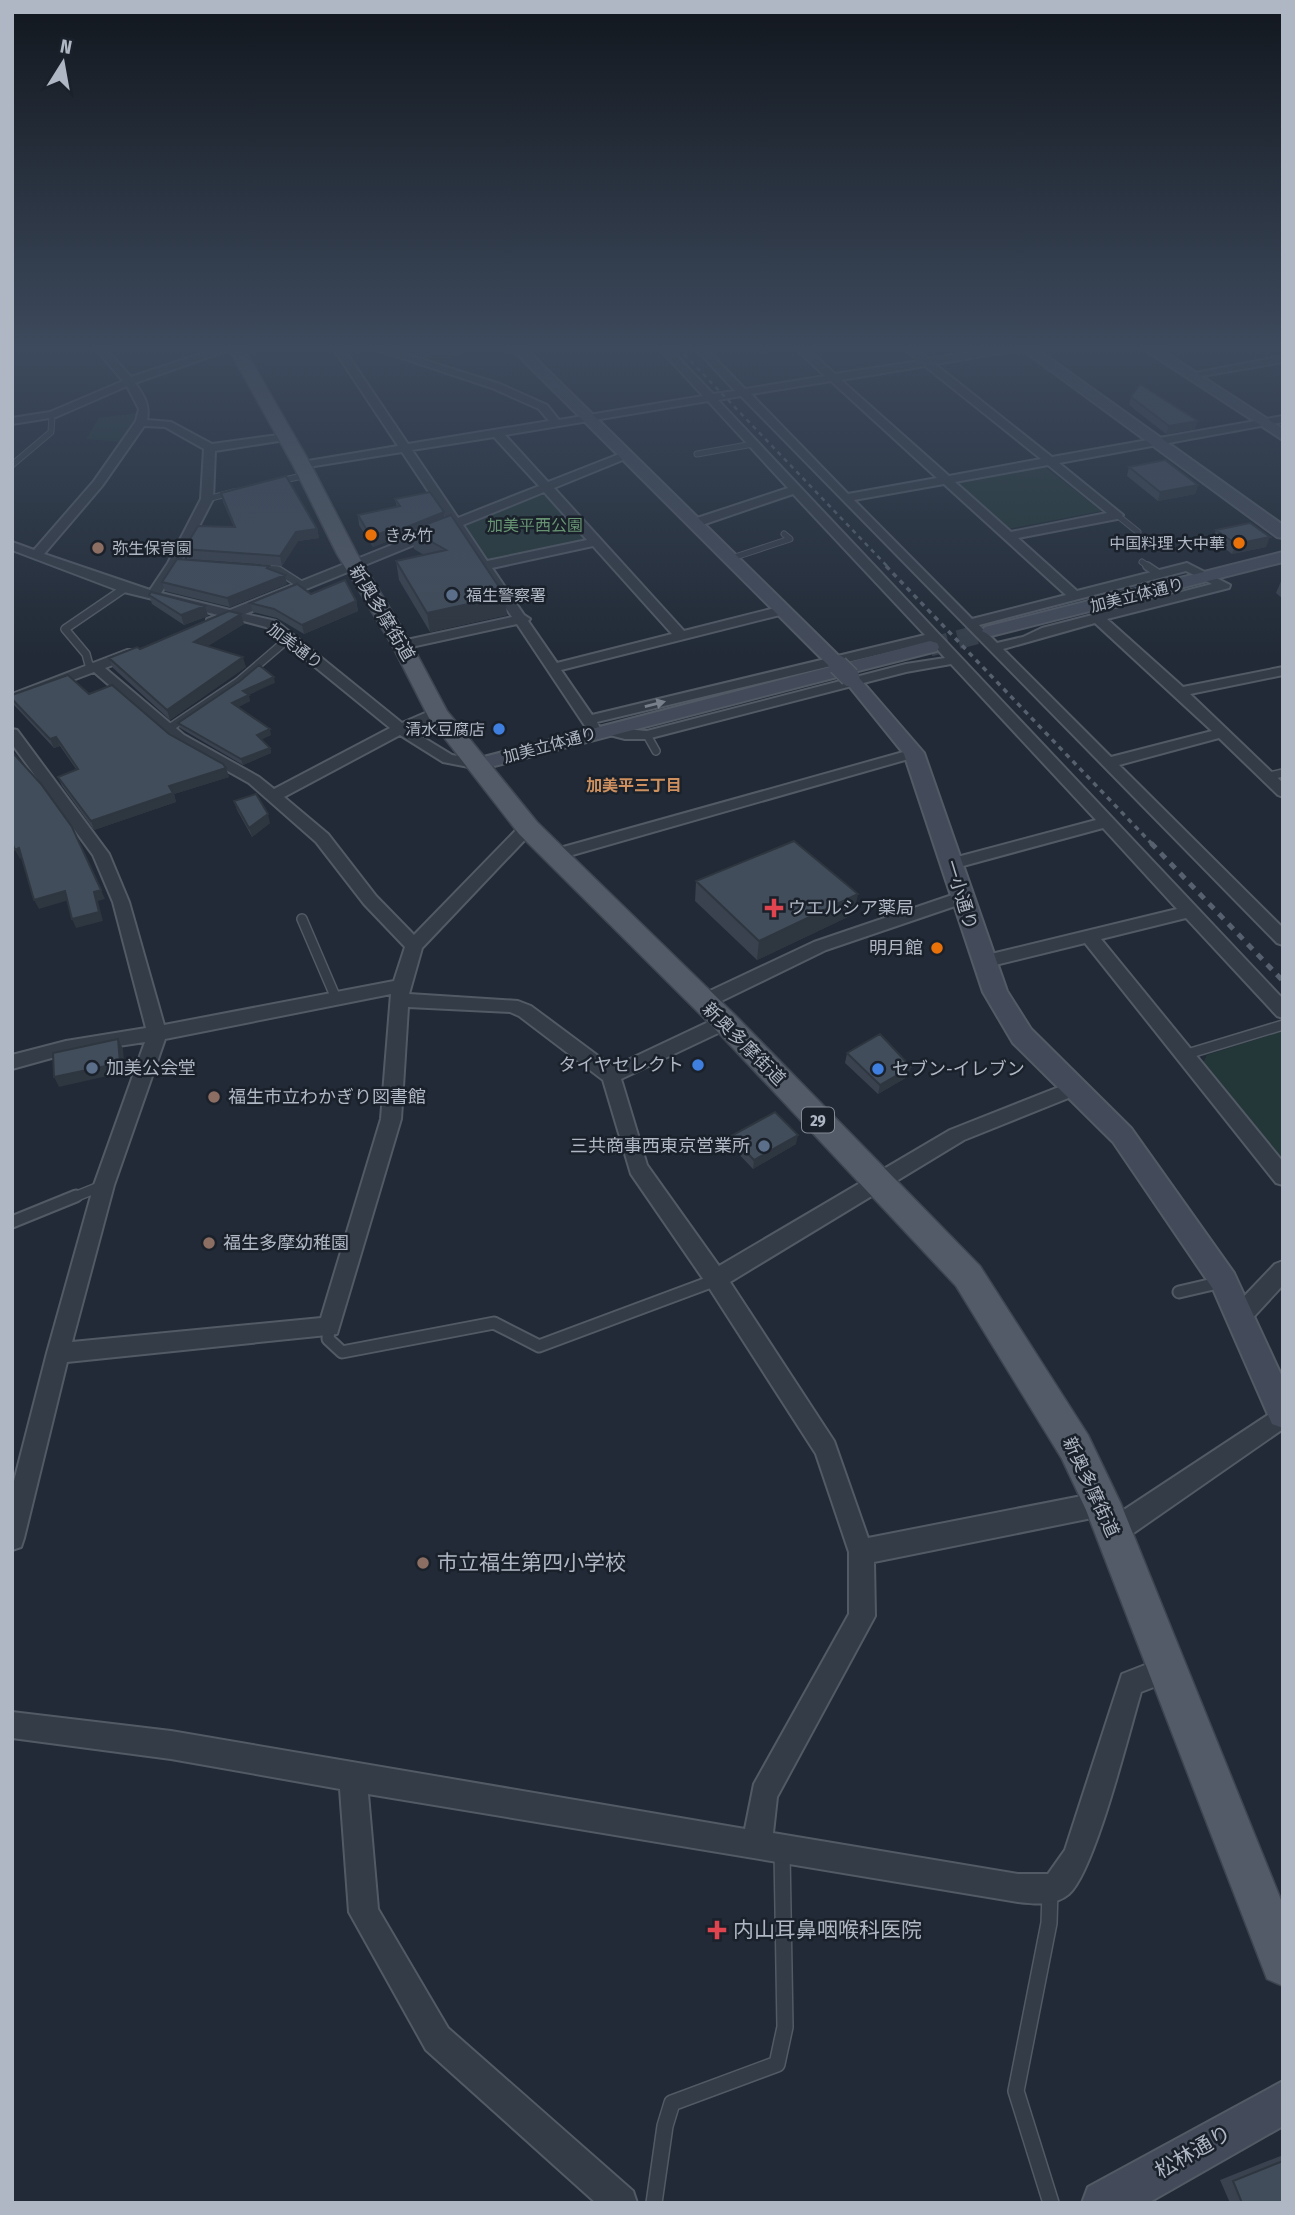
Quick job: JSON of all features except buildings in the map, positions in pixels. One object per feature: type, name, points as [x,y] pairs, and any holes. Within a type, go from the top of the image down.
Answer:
[{"type":"main road","name":"新奥多摩街道","points":[[293,451],[354,566],[402,645],[438,713],[528,828],[714,1012],[968,1276],[1075,1447],[1108,1518],[1283,1963]]},
{"type":"street","points":[[35,556],[123,451]]},
{"type":"street","points":[[153,595],[180,563],[207,499],[210,451]]},
{"type":"street","points":[[305,470],[391,451]]},
{"type":"street","points":[[408,451],[554,668],[603,727],[625,735],[647,735],[932,642]]},
{"type":"street","points":[[513,451],[681,636]]},
{"type":"street","name":"一小通り","points":[[622,451],[844,671],[914,753],[995,992],[1022,1036],[1122,1135],[1224,1282],[1241,1315],[1283,1415]]},
{"type":"street","points":[[760,451],[932,642],[956,659],[1105,823],[1191,911],[1283,1012]]},
{"type":"street","points":[[799,451],[971,623],[993,639],[1107,763],[1283,938]]},
{"type":"street","points":[[915,451],[1076,597]]},
{"type":"street","points":[[1039,451],[1117,515]]},
{"type":"street","points":[[845,498],[1106,451]]},
{"type":"street","points":[[1172,451],[1283,533]]},
{"type":"street","points":[[195,628],[626,455]]},
{"type":"street","points":[[695,523],[796,489]]},
{"type":"street","points":[[1008,536],[1117,515]]},
{"type":"street","points":[[486,565],[596,542]]},
{"type":"street","name":"加美通り","points":[[15,549],[125,588],[271,624],[400,729],[448,759],[479,764]]},
{"type":"street","name":"加美立体通り","points":[[993,639],[1283,558]]},
{"type":"street","points":[[971,623],[1187,567],[1224,585],[1047,631],[1027,640],[993,639]]},
{"type":"street","points":[[554,668],[783,610]]},
{"type":"street","points":[[1099,619],[1180,692],[1283,792]]},
{"type":"street","points":[[402,645],[523,620]]},
{"type":"street","name":"加美立体通り","points":[[479,764],[603,727],[932,642]]},
{"type":"street","points":[[12,699],[146,648]]},
{"type":"street","points":[[603,727],[844,671],[929,666],[956,659]]},
{"type":"street","points":[[97,668],[179,738],[254,780],[322,838],[370,900],[414,946]]},
{"type":"street","points":[[1180,692],[1283,671]]},
{"type":"street","points":[[274,796],[400,729],[438,713]]},
{"type":"street","points":[[12,733],[101,853],[121,902],[157,1034],[104,1185],[58,1353],[12,1538]]},
{"type":"street","points":[[1107,763],[1220,733]]},
{"type":"street","points":[[555,855],[914,753]]},
{"type":"street","points":[[952,864],[1105,823]]},
{"type":"street","points":[[58,1353],[329,1327],[391,1119],[400,993],[414,946],[528,828]]},
{"type":"street","points":[[611,1076],[820,946],[961,898]]},
{"type":"street","points":[[983,962],[1191,911]]},
{"type":"street","points":[[1089,936],[1283,1177]]},
{"type":"street","points":[[16,1057],[157,1034],[335,996],[400,993],[512,1006],[525,1011],[611,1076],[638,1168],[716,1279],[826,1449],[861,1552],[862,1616],[764,1794],[769,1846]]},
{"type":"street","points":[[716,1279],[957,1135],[1074,1088]]},
{"type":"street","points":[[1241,1315],[1283,1270]]},
{"type":"street","points":[[861,1552],[1108,1518],[1283,1415]]},
{"type":"street","points":[[12,1725],[170,1745],[1006,1886],[1050,1890],[1065,1880],[1077,1856],[1130,1683],[1168,1669]]},
{"type":"street","points":[[354,1778],[364,1912],[437,2039],[621,2203]]},
{"type":"street","name":"松林通り","points":[[1104,2203],[1283,2102]]},
{"type":"lane","points":[[12,465],[28,451]]},
{"type":"lane","points":[[697,454],[712,451]]},
{"type":"lane","points":[[269,484],[305,470]]},
{"type":"lane","points":[[207,499],[244,490]]},
{"type":"lane","points":[[1117,515],[1138,532]]},
{"type":"lane","points":[[732,558],[790,539],[784,534]]},
{"type":"lane","points":[[1142,562],[1159,574]]},
{"type":"lane","points":[[252,569],[278,570],[303,586]]},
{"type":"lane","points":[[97,668],[89,665],[86,654],[65,629],[125,588]]},
{"type":"lane","points":[[168,729],[238,682],[288,639]]},
{"type":"lane","points":[[647,735],[656,751]]},
{"type":"lane","points":[[1265,776],[1283,773]]},
{"type":"lane","points":[[302,919],[335,996]]},
{"type":"lane","points":[[1184,1055],[1283,1025]]},
{"type":"lane","points":[[13,1223],[104,1185]]},
{"type":"lane","points":[[329,1327],[328,1339],[342,1352],[494,1323],[539,1346],[716,1279]]},
{"type":"lane","points":[[1179,1292],[1224,1282]]},
{"type":"lane","points":[[654,2203],[665,2126],[672,2103],[777,2064],[785,2027],[769,1846]]},
{"type":"lane","points":[[1050,1890],[1049,1923],[1016,2091],[1051,2203]]},
{"type":"green space","points":[[1044,466],[1101,511],[1008,529],[959,483]]},
{"type":"green space","name":"加美平西公園","points":[[540,495],[546,496],[584,538],[581,542],[493,561],[485,559],[465,528]]},
{"type":"green space","points":[[1283,1031],[1283,1164],[1203,1063],[1207,1055]]},
{"type":"tunnel","points":[[930,647],[991,631]]},
{"type":"railway","points":[[777,451],[888,567]]},
{"type":"railway","points":[[886,566],[1153,845]]},
{"type":"railway","points":[[1151,843],[1283,981]]},
{"type":"place","name":"きみ竹","points":[[371,535]]},
{"type":"place","name":"中国料理 大中華","points":[[1239,543]]},
{"type":"place","name":"弥生保育園","points":[[98,548]]},
{"type":"place","name":"福生警察署","points":[[452,595]]},
{"type":"place","name":"清水豆腐店","points":[[499,729]]},
{"type":"place","name":"ウエルシア薬局","points":[[774,908]]},
{"type":"place","name":"明月館","points":[[937,948]]},
{"type":"place","name":"タイヤセレクト","points":[[698,1065]]},
{"type":"place","name":"加美公会堂","points":[[92,1068]]},
{"type":"place","name":"セブン-イレブン","points":[[878,1069]]},
{"type":"place","name":"福生市立わかぎり図書館","points":[[214,1097]]},
{"type":"place","name":"三共商事西東京営業所","points":[[764,1146]]},
{"type":"place","name":"福生多摩幼稚園","points":[[209,1243]]},
{"type":"place","name":"市立福生第四小学校","points":[[423,1563]]},
{"type":"place","name":"内山耳鼻咽喉科医院","points":[[717,1930]]},
{"type":"district","name":"加美平三丁目","points":[[634,785]]}]
